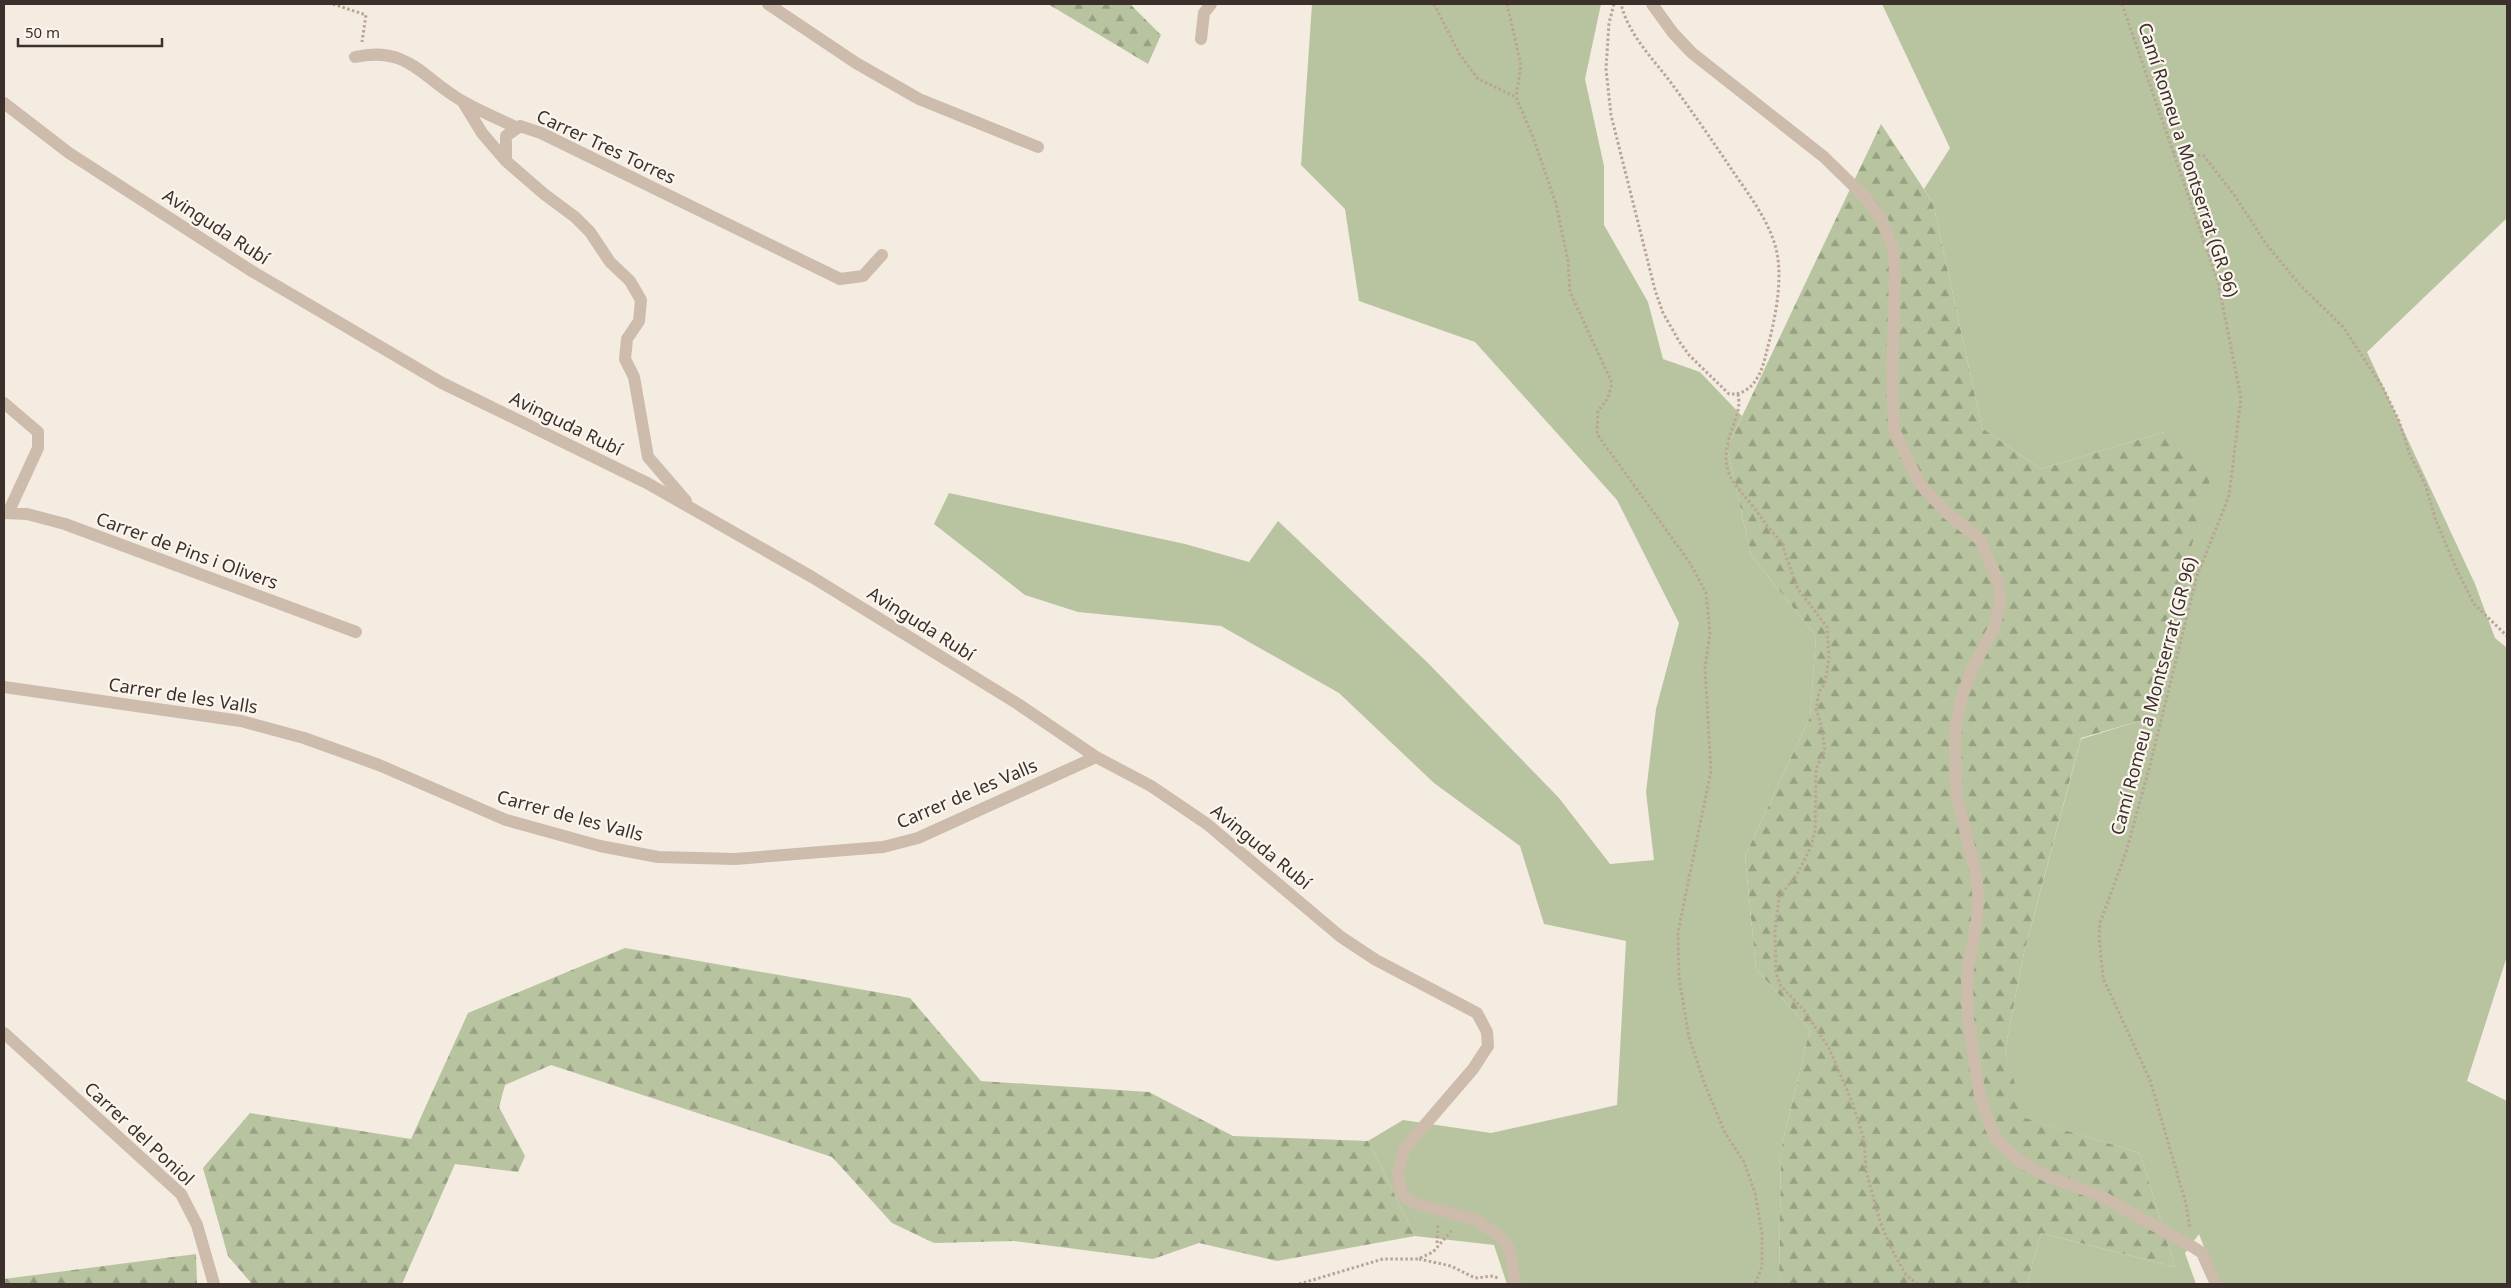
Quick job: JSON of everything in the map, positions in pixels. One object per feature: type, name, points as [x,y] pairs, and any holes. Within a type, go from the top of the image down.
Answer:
[{"type":"street","points":[[768,4],[856,63],[919,99],[1038,147]]},
{"type":"street","points":[[1201,40],[1204,13],[1211,4]]},
{"type":"street","points":[[1652,4],[1672,33],[1692,53],[1824,157],[1866,198],[1882,220],[1894,248],[1892,377],[1894,430],[1919,483],[1947,513],[1980,540],[1998,581],[2000,599],[1995,626],[1972,669],[1962,696],[1956,727],[1955,748],[1957,798],[1976,875],[1978,893],[1974,936],[1967,974],[1968,1019],[1980,1096],[1990,1126],[1997,1140],[2018,1160],[2048,1177],[2097,1194],[2194,1246],[2202,1253],[2216,1284]]},
{"type":"street","points":[[358,56],[374,53],[414,64],[464,102],[517,128]]},
{"type":"street","points":[[464,102],[482,133],[506,161],[544,194],[576,217],[590,232],[610,262],[630,281],[641,300],[639,321],[627,340],[625,359],[634,377],[648,456],[695,510]]},
{"type":"street","name":"Avinguda Rubí","points":[[4,103],[69,153],[258,275],[442,383],[647,483],[829,587],[1018,704],[1096,757],[1151,786],[1207,824],[1341,937],[1376,960],[1477,1013],[1487,1032],[1488,1046],[1473,1069],[1405,1148],[1398,1173],[1400,1187],[1405,1198],[1417,1204],[1474,1219],[1501,1237],[1510,1251],[1515,1284]]},
{"type":"street","name":"Carrer Tres Torres","points":[[506,161],[506,136],[520,126],[541,132],[840,279],[863,276],[882,255]]},
{"type":"street","points":[[4,403],[38,432],[38,448],[6,513]]},
{"type":"street","name":"Carrer de Pins i Olivers","points":[[6,513],[27,514],[65,524],[356,632]]},
{"type":"street","name":"Carrer de les Valls","points":[[4,687],[241,721],[304,738],[379,764],[506,820],[600,846],[658,857],[735,858],[883,847],[918,838],[1096,757]]},
{"type":"street","name":"Carrer del Poniol","points":[[4,1033],[182,1194],[197,1225],[214,1284]]},
{"type":"path","points":[[333,4],[366,16],[358,56]]},
{"type":"path","points":[[1434,4],[1460,56],[1478,79],[1516,97]]},
{"type":"path","points":[[1507,4],[1521,65],[1516,97],[1533,137],[1556,204],[1568,261],[1570,292],[1612,383],[1608,398],[1598,411],[1597,434],[1690,563],[1706,593],[1710,633],[1706,668],[1712,771],[1678,932],[1678,978],[1689,1037],[1704,1082],[1724,1131],[1744,1162],[1755,1193],[1762,1234],[1762,1267],[1755,1284]]},
{"type":"path","points":[[1614,4],[1609,23],[1606,69],[1611,115],[1655,290],[1669,325],[1689,355],[1729,394],[1738,394],[1755,383],[1764,362],[1775,310],[1777,251],[1771,233],[1748,193],[1698,117],[1634,33],[1622,4]]},
{"type":"path","name":"Camí Romeu a Montserrat (GR 96)","points":[[2122,4],[2218,282],[2241,398],[2229,496],[2197,576],[2149,769],[2126,852],[2100,922],[2098,950],[2103,978],[2150,1080],[2186,1204],[2194,1246]]},
{"type":"path","points":[[2173,152],[2204,156],[2235,196],[2266,244],[2300,285],[2343,327],[2382,386],[2391,404],[2410,455],[2426,484],[2439,530],[2474,604],[2507,636]]},
{"type":"path","points":[[1738,394],[1740,403],[1728,442],[1726,462],[1728,473],[1732,483],[1769,530],[1783,543],[1784,551],[1798,589],[1827,627],[1828,642],[1829,658],[1825,683],[1819,692],[1816,709],[1825,750],[1816,769],[1815,831],[1811,847],[1796,876],[1780,897],[1775,931],[1776,973],[1781,986],[1804,1010],[1828,1048],[1852,1102],[1864,1139],[1866,1171],[1880,1221],[1891,1248],[1906,1275],[1917,1284]]},
{"type":"path","points":[[1418,1259],[1433,1252],[1437,1244],[1458,1223],[1462,1216]]},
{"type":"path","points":[[1299,1284],[1383,1259],[1418,1259],[1451,1266],[1475,1278],[1493,1276],[1502,1278]]},
{"type":"green space","points":[[1048,4],[1130,4],[1161,35],[1148,64]]},
{"type":"green space","points":[[1312,4],[1601,4],[1585,79],[1604,166],[1604,225],[1648,302],[1663,359],[1700,372],[1742,416],[1727,448],[1751,555],[1816,636],[1810,717],[1745,856],[1756,969],[1810,1029],[1781,1149],[1779,1284],[1507,1284],[1494,1245],[1415,1236],[1368,1141],[1403,1120],[1491,1133],[1617,1105],[1626,941],[1544,924],[1520,846],[1434,783],[1339,693],[1221,626],[1078,612],[1025,595],[934,524],[949,493],[1185,544],[1249,562],[1278,521],[1428,663],[1559,798],[1610,864],[1654,860],[1646,792],[1656,709],[1679,623],[1617,500],[1475,342],[1359,301],[1345,209],[1301,165]]},
{"type":"green space","points":[[1882,4],[2507,4],[2507,218],[2367,352],[2475,584],[2495,638],[2507,648],[2507,956],[2467,1081],[2507,1101],[2507,1284],[2218,1284],[2199,1234],[2185,1253],[2196,1284],[2027,1284],[2041,1233],[2175,1267],[2140,1153],[2024,1118],[2005,1050],[2024,953],[2081,739],[2143,720],[2164,432],[2041,469],[1982,428],[1933,203],[1924,189],[1950,148]]},
{"type":"green space","points":[[1881,124],[1933,203],[1982,428],[2041,469],[2164,432],[2213,469],[2143,720],[2081,738],[2024,953],[2005,1050],[2025,1118],[2140,1153],[2175,1267],[2041,1233],[2027,1284],[1779,1284],[1781,1149],[1810,1029],[1756,969],[1745,856],[1810,717],[1816,636],[1751,555],[1727,448]]},
{"type":"green space","points":[[625,948],[910,998],[981,1081],[1149,1092],[1233,1136],[1368,1141],[1415,1236],[1277,1261],[1199,1243],[1153,1259],[1014,1241],[934,1243],[892,1223],[832,1157],[551,1065],[505,1085],[499,1107],[525,1156],[518,1172],[455,1164],[402,1284],[252,1284],[228,1256],[203,1168],[250,1113],[411,1139],[468,1013]]},
{"type":"green space","points":[[196,1254],[197,1284],[4,1284],[4,1279]]}]
